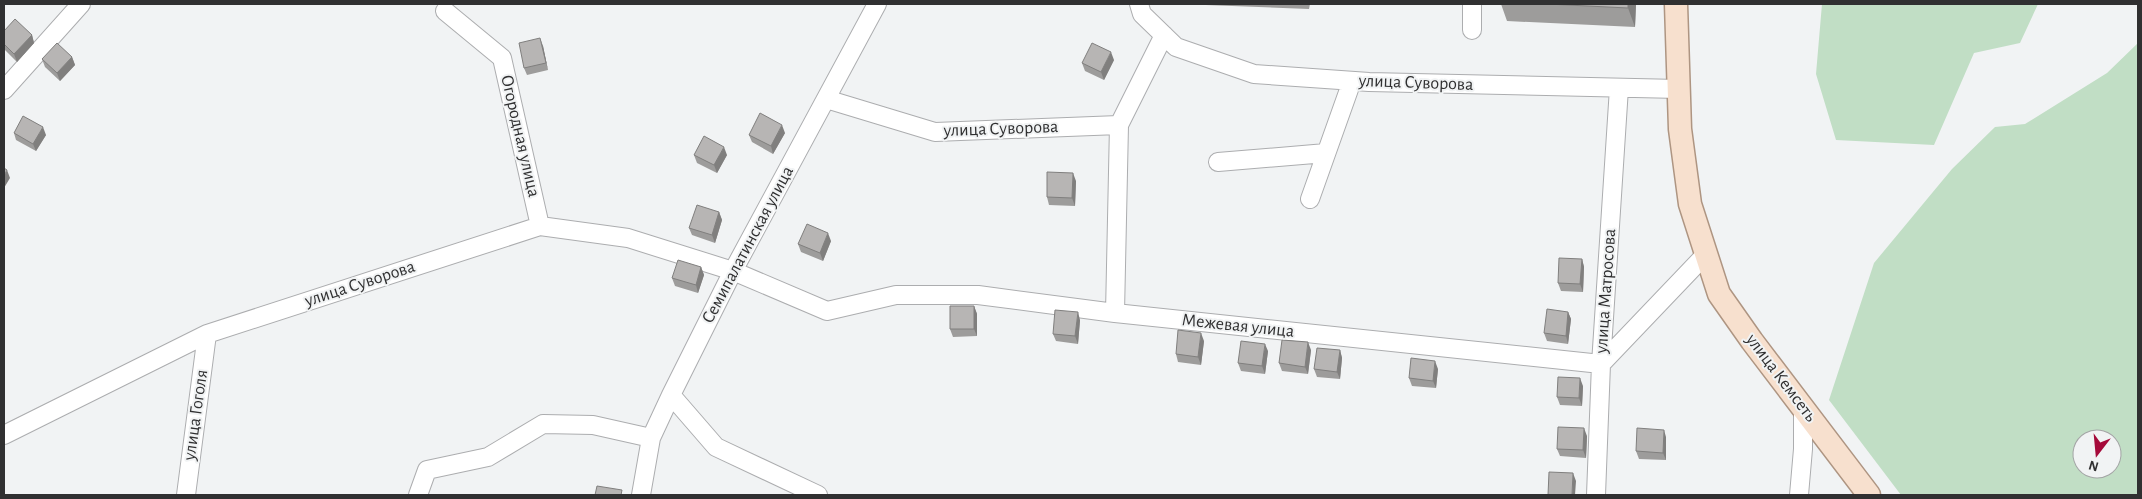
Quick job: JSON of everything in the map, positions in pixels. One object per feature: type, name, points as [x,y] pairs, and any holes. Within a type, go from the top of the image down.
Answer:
[{"type":"main road","points":[[1676,4],[1680,129],[1690,204],[1706,254]]},
{"type":"main road","name":"улица Кемсеть","points":[[1706,254],[1720,294],[1869,495]]},
{"type":"street","points":[[4,90],[81,4]]},
{"type":"street","name":"Семипалатинская улица","points":[[641,495],[651,438],[671,395],[733,272],[877,4]]},
{"type":"street","name":"улица Суворова","points":[[1139,4],[1142,14],[1176,47],[1254,74],[1352,81],[1679,89]]},
{"type":"street","points":[[1472,4],[1472,30]]},
{"type":"street","name":"Огородная улица","points":[[445,11],[502,58],[540,226]]},
{"type":"street","points":[[1115,313],[1119,125],[1164,35]]},
{"type":"street","points":[[1310,199],[1352,81]]},
{"type":"street","name":"улица Матросова","points":[[1596,495],[1619,88]]},
{"type":"street","name":"улица Суворова","points":[[826,99],[935,132],[1119,125]]},
{"type":"street","points":[[1218,162],[1326,153]]},
{"type":"street","name":"улица Суворова","points":[[4,434],[207,334],[540,226],[628,238],[733,272]]},
{"type":"street","points":[[1602,364],[1706,254]]},
{"type":"street","name":"Межевая улица","points":[[733,272],[827,311],[896,295],[978,295],[1115,313],[1602,364]]},
{"type":"street","name":"улица Гоголя","points":[[186,495],[207,334]]},
{"type":"street","points":[[671,395],[716,447],[784,489],[818,495]]},
{"type":"street","points":[[1799,495],[1803,449],[1803,408]]},
{"type":"street","points":[[418,495],[428,470],[488,457],[543,424],[593,425],[651,438]]},
{"type":"green space","points":[[1822,4],[2038,4],[2020,43],[1974,53],[1934,145],[1836,140],[1816,74]]},
{"type":"green space","points":[[2138,43],[2138,495],[1901,495],[1829,400],[1874,263],[1952,169],[1995,127],[2025,124],[2107,73]]},
{"type":"building","points":[[1547,4],[1628,4],[1628,8]]},
{"type":"building","points":[[15,19],[32,35],[14,54],[4,44],[4,31]]},
{"type":"building","points":[[540,38],[546,63],[524,68],[519,43]]},
{"type":"building","points":[[57,43],[72,57],[57,73],[42,59]]},
{"type":"building","points":[[1092,43],[1111,52],[1101,72],[1082,63]]},
{"type":"building","points":[[760,113],[782,125],[771,146],[749,135]]},
{"type":"building","points":[[23,116],[43,127],[33,144],[14,133]]},
{"type":"building","points":[[704,136],[724,147],[714,165],[694,155]]},
{"type":"building","points":[[1047,172],[1073,173],[1072,198],[1047,197]]},
{"type":"building","points":[[697,205],[719,212],[712,235],[689,228]]},
{"type":"building","points":[[807,224],[828,233],[820,253],[798,244]]},
{"type":"building","points":[[1559,258],[1582,259],[1580,284],[1558,283]]},
{"type":"building","points":[[678,260],[701,267],[696,285],[672,278]]},
{"type":"building","points":[[950,306],[974,306],[974,329],[950,329]]},
{"type":"building","points":[[1547,309],[1568,312],[1566,336],[1544,333]]},
{"type":"building","points":[[1055,310],[1078,312],[1075,336],[1053,334]]},
{"type":"building","points":[[1178,330],[1201,333],[1198,357],[1176,354]]},
{"type":"building","points":[[1282,340],[1308,342],[1305,367],[1279,363]]},
{"type":"building","points":[[1241,341],[1265,344],[1262,366],[1238,363]]},
{"type":"building","points":[[1317,348],[1340,350],[1337,372],[1314,369]]},
{"type":"building","points":[[1411,358],[1435,361],[1433,381],[1409,378]]},
{"type":"building","points":[[1558,377],[1580,378],[1579,398],[1557,397]]},
{"type":"building","points":[[1558,427],[1584,428],[1583,450],[1557,449]]},
{"type":"building","points":[[1637,428],[1664,430],[1663,453],[1636,451]]},
{"type":"building","points":[[1549,472],[1573,473],[1572,495],[1548,495]]},
{"type":"building","points":[[597,486],[622,490],[621,495],[595,495]]}]
